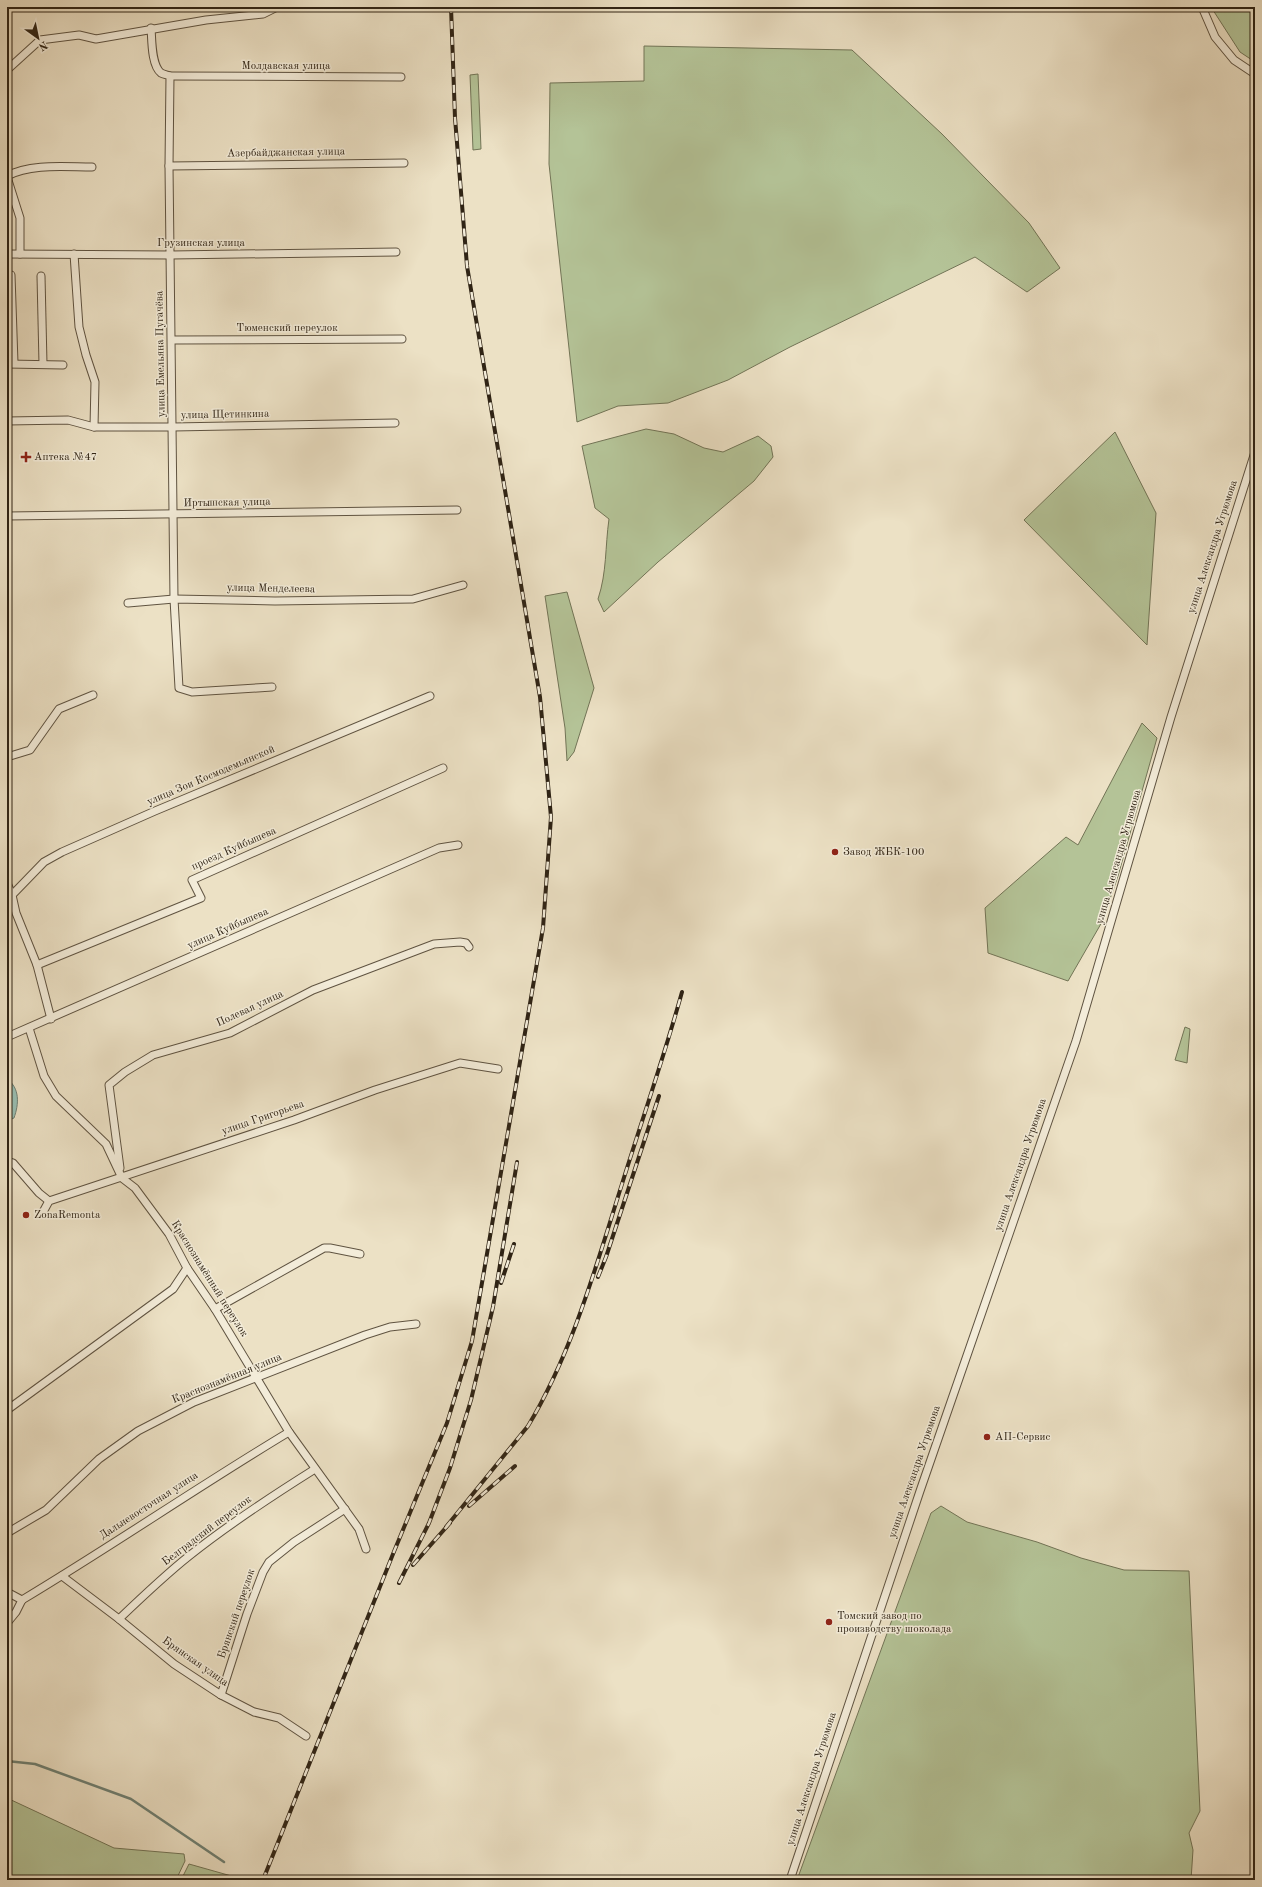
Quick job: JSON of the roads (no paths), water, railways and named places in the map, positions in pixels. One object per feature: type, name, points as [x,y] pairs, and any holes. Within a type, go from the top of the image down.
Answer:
[{"type":"street","points":[[7,70],[40,40],[79,35],[96,39],[151,28],[263,14],[277,7]]},
{"type":"street","points":[[1202,7],[1215,37],[1234,60],[1255,74]]},
{"type":"street","points":[[151,28],[152,48],[156,67],[161,73],[170,76]]},
{"type":"street","name":"Молдавская улица","points":[[170,76],[401,77]]},
{"type":"street","name":"улица Емельяна Пугачёва","points":[[170,76],[169,166],[174,599],[179,688],[192,692],[272,687]]},
{"type":"street","name":"Азербайджанская улица","points":[[169,166],[404,163]]},
{"type":"street","points":[[20,254],[20,218],[7,177],[16,171],[92,167]]},
{"type":"street","name":"Грузинская улица","points":[[7,254],[171,255],[396,252]]},
{"type":"street","points":[[74,254],[79,327],[95,382],[94,427]]},
{"type":"street","points":[[11,275],[10,363],[63,365]]},
{"type":"street","points":[[41,276],[44,364]]},
{"type":"street","name":"Тюменский переулок","points":[[172,340],[402,339]]},
{"type":"street","name":"улица Щетинкина","points":[[7,422],[68,420],[94,427],[395,423]]},
{"type":"street","name":"улица Александра Угрюмова","points":[[790,1880],[920,1491],[1076,1041],[1171,717],[1255,452]]},
{"type":"street","name":"Иртышская улица","points":[[7,516],[174,515],[457,510]]},
{"type":"street","name":"улица Менделеева","points":[[128,602],[174,599],[275,601],[413,599],[463,585]]},
{"type":"street","points":[[7,757],[30,750],[59,709],[93,695]]},
{"type":"street","name":"улица Зои Космодемьянской","points":[[12,895],[44,862],[62,852],[155,811],[430,696]]},
{"type":"street","name":"проезд Куйбышева","points":[[37,965],[201,898],[192,880],[443,768]]},
{"type":"street","name":"улица Куйбышева","points":[[7,1037],[439,848],[458,845]]},
{"type":"street","points":[[7,883],[12,895],[16,913],[37,965],[51,1019]]},
{"type":"street","name":"Полевая улица","points":[[122,1178],[109,1085],[125,1072],[153,1055],[230,1032],[313,990],[434,944],[460,942],[466,943],[469,947]]},
{"type":"street","name":"Краснознамённый переулок","points":[[29,1028],[44,1076],[56,1096],[106,1144],[122,1178],[135,1188],[169,1234],[187,1268],[215,1309],[258,1378],[289,1432],[359,1529],[366,1549]]},
{"type":"street","name":"улица Григорьева","points":[[49,1201],[294,1120],[374,1090],[460,1063],[498,1069]]},
{"type":"street","points":[[7,1161],[12,1163],[39,1193],[49,1201],[42,1212]]},
{"type":"street","points":[[215,1309],[324,1248],[360,1254]]},
{"type":"street","points":[[7,1410],[173,1289],[187,1268]]},
{"type":"street","name":"Краснознамённая улица","points":[[7,1533],[46,1510],[99,1459],[138,1431],[194,1402],[365,1335],[390,1327],[416,1324]]},
{"type":"street","name":"Дальневосточная улица","points":[[22,1600],[62,1576],[217,1475],[289,1432]]},
{"type":"street","name":"Белградский переулок","points":[[119,1619],[167,1574],[191,1554],[264,1501],[315,1469]]},
{"type":"street","name":"Брянский переулок","points":[[221,1695],[252,1600],[263,1572],[269,1562],[294,1542],[345,1509]]},
{"type":"street","name":"Брянская улица","points":[[62,1576],[119,1619],[174,1664],[221,1695],[254,1712],[279,1718],[306,1736]]},
{"type":"street","points":[[7,1592],[22,1600],[16,1612],[7,1623]]},
{"type":"water","points":[[7,1079],[14,1087],[16,1092],[17,1107],[14,1118],[7,1121]]},
{"type":"waterway","points":[[7,1761],[35,1764],[131,1799],[224,1862]]},
{"type":"railway","points":[[263,1880],[447,1423],[472,1341],[543,928],[551,817],[540,697],[467,266],[455,118],[451,7]]},
{"type":"railway","points":[[446,1527],[528,1426],[558,1368],[571,1338],[593,1277],[682,992]]},
{"type":"railway","points":[[598,1277],[659,1096]]},
{"type":"railway","points":[[399,1583],[429,1523],[450,1468],[471,1400],[493,1307],[517,1162]]},
{"type":"railway","points":[[501,1283],[514,1244]]},
{"type":"railway","points":[[469,1506],[515,1466]]},
{"type":"railway","points":[[413,1565],[450,1523]]},
{"type":"place","name":"Аптека №47","points":[[26,457]]},
{"type":"place","name":"Завод ЖБК-100","points":[[835,852]]},
{"type":"place","name":"ZonaRemonta","points":[[26,1215]]},
{"type":"place","name":"АП-Сервис","points":[[987,1437]]},
{"type":"place","name":"Томский завод по производству шоколада","points":[[829,1622]]}]
